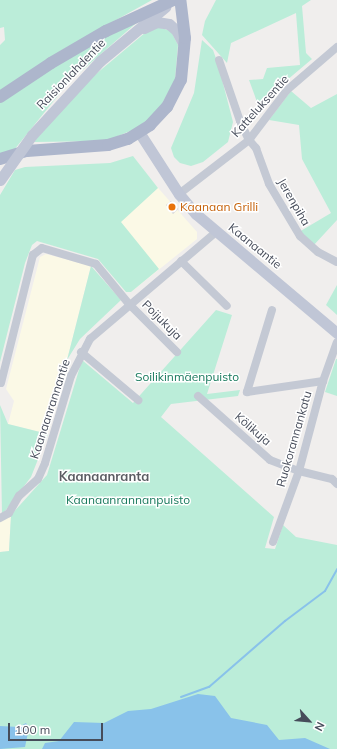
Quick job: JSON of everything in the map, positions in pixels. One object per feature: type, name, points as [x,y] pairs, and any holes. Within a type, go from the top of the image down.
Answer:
[{"type":"main road","name":"Raisionlahdentie","points":[[0,180],[32,135],[72,88],[127,36],[174,0]]},
{"type":"main road","points":[[0,97],[51,63],[106,31],[174,0]]},
{"type":"main road","points":[[0,159],[27,151],[108,145],[140,132],[162,113],[175,94],[183,72],[185,46],[180,0]]},
{"type":"main road","points":[[127,36],[161,22],[176,30],[185,46]]},
{"type":"main road","name":"Kaanaantie","points":[[140,132],[179,194],[216,232],[337,333]]},
{"type":"street","name":"Katteluksentie","points":[[179,194],[249,140],[287,90],[334,58],[337,47]]},
{"type":"street","name":"Jerenpiha","points":[[219,60],[249,140],[256,148],[269,184],[300,236],[318,252],[337,262]]},
{"type":"street","name":"Kaanaanrannantie","points":[[0,518],[9,513],[19,496],[38,479],[70,376],[90,339],[129,304],[216,232]]},
{"type":"street","name":"Poijukuja","points":[[1,383],[36,250],[58,251],[90,260],[129,304],[177,352]]},
{"type":"street","points":[[181,261],[227,306]]},
{"type":"street","points":[[272,310],[247,392],[323,381]]},
{"type":"street","name":"Ruokorannankatu","points":[[273,542],[299,471],[323,381],[337,342]]},
{"type":"street","points":[[82,352],[138,400]]},
{"type":"street","name":"Kölikuja","points":[[198,396],[270,460],[299,471],[332,479],[337,484]]},
{"type":"shaded area","points":[[131,167],[144,172],[197,232],[197,239],[131,292],[126,292],[106,267]]},
{"type":"shaded area","points":[[46,254],[91,266],[48,434],[8,424],[14,401],[6,389],[40,257]]},
{"type":"shaded area","points":[[0,514],[11,515],[9,551],[0,552]]},
{"type":"green space","points":[[0,0],[152,0],[62,50],[0,92],[0,45],[5,40],[4,27],[0,28]]},
{"type":"green space","points":[[216,0],[311,0],[302,6],[306,53],[312,59],[280,86],[260,110],[249,80],[263,79],[267,68],[300,65],[296,13],[231,43],[227,63],[202,35],[205,21]]},
{"type":"green space","points":[[142,18],[69,82],[14,150],[0,154],[0,101],[46,69]]},
{"type":"green space","points":[[158,27],[171,31],[178,45],[175,80],[157,113],[135,129],[106,141],[34,142],[68,100],[96,74],[146,32]]},
{"type":"green space","points":[[202,40],[213,50],[233,122],[228,142],[203,162],[191,166],[180,163],[174,157],[171,148],[194,93]]},
{"type":"green space","points":[[291,91],[311,108],[337,94],[337,220],[313,246],[299,232],[331,213],[302,159],[299,125],[269,120]]},
{"type":"green space","points":[[133,156],[158,188],[121,222],[159,269],[131,292],[126,292],[98,259],[37,241],[32,245],[25,263],[0,362],[0,195],[15,170],[25,167],[110,163]]},
{"type":"green space","points":[[91,266],[121,300],[80,339],[67,360]]},
{"type":"green space","points":[[337,285],[337,315],[326,305]]},
{"type":"green space","points":[[216,310],[232,315],[207,394],[240,390],[238,396],[171,404],[161,417],[274,517],[265,548],[275,549],[283,525],[296,537],[337,545],[337,749],[0,749],[0,552],[9,551],[11,515],[47,475],[82,360],[133,403]]},
{"type":"green space","points":[[337,359],[337,396],[325,392]]},
{"type":"green space","points":[[0,405],[8,424],[48,434],[31,477],[2,515]]},
{"type":"water","points":[[198,694],[215,696],[231,718],[267,725],[279,740],[305,738],[330,749],[42,749],[45,743],[59,741],[74,722],[104,723],[128,711],[151,709]]},
{"type":"water","points":[[26,723],[29,728],[25,747],[0,749],[0,726],[19,727]]},
{"type":"building","name":"Kaanaan Grilli","points":[[171,201],[178,209],[173,214],[166,205]]},
{"type":"waterway","points":[[181,697],[209,687],[285,621],[325,591],[337,569]]},
{"type":"place","name":"Kaanaan Grilli","points":[[172,207]]},
{"type":"district","name":"Kaanaanranta","points":[[104,476]]},
{"type":"park label","name":"Soilikinmäenpuisto","points":[[187,377]]},
{"type":"park label","name":"Kaanaanrannanpuisto","points":[[128,500]]}]
